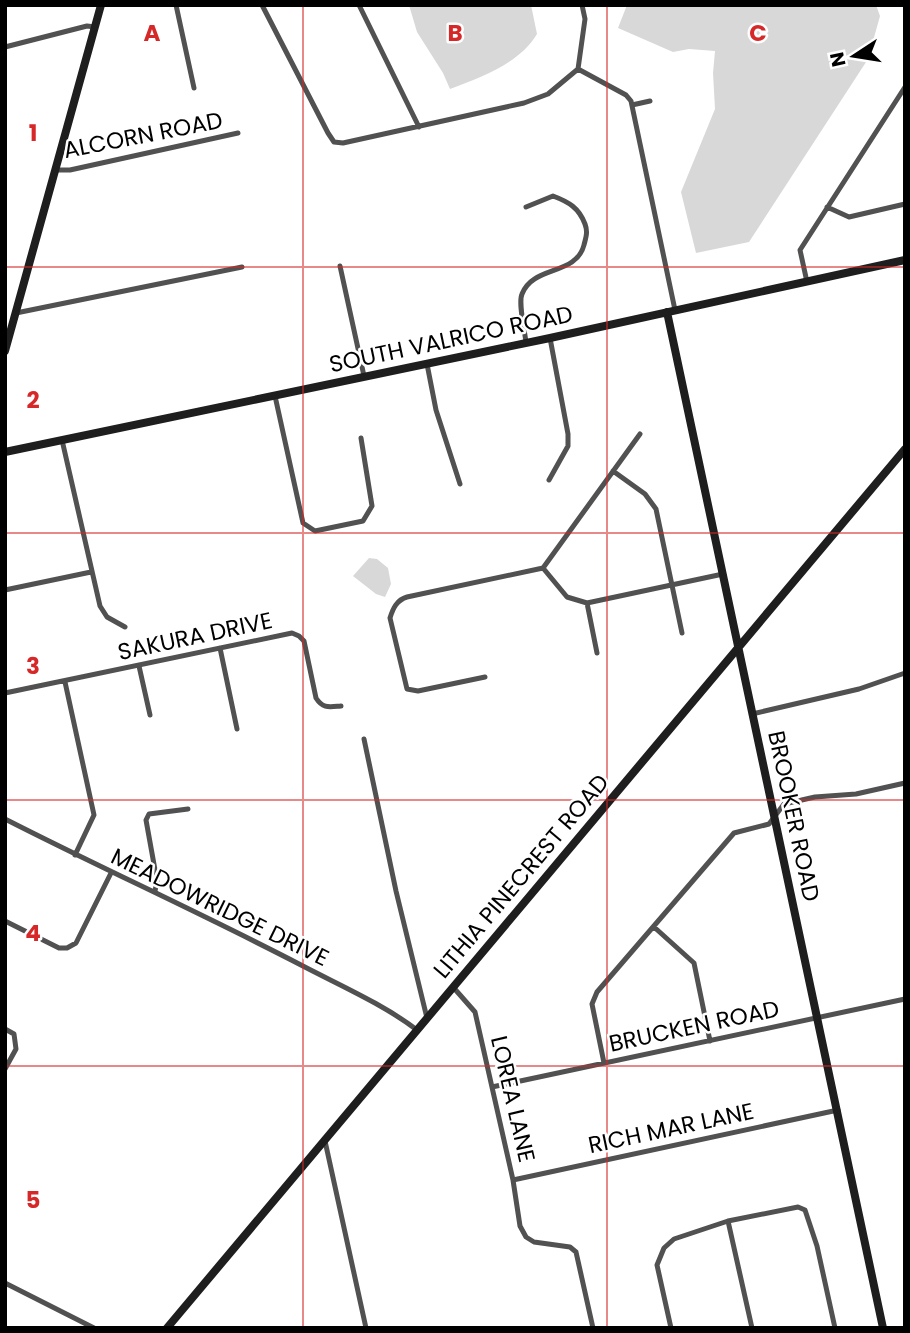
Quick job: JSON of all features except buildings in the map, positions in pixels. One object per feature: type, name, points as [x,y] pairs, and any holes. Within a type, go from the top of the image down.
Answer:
[{"type":"street","points":[[5,351],[101,5]]},
{"type":"street","points":[[176,5],[194,88]]},
{"type":"street","points":[[262,5],[334,142],[351,143],[524,103],[548,94],[578,69],[585,19],[582,5]]},
{"type":"street","points":[[359,5],[419,127]]},
{"type":"street","points":[[5,47],[87,26],[95,27]]},
{"type":"street","points":[[578,69],[626,95],[632,105],[671,311]]},
{"type":"street","points":[[807,282],[800,250],[905,87]]},
{"type":"street","points":[[632,105],[650,101]]},
{"type":"street","name":"ALCORN ROAD","points":[[55,170],[70,170],[239,133]]},
{"type":"street","points":[[526,207],[553,196],[569,203],[581,214],[587,231],[582,252],[568,266],[541,275],[527,285],[520,296],[526,343]]},
{"type":"street","points":[[827,207],[849,216],[905,204]]},
{"type":"street","name":"SOUTH VALRICO ROAD","points":[[5,452],[550,338],[905,260]]},
{"type":"street","points":[[341,266],[364,376]]},
{"type":"street","points":[[16,313],[242,267]]},
{"type":"street","name":"BROOKER ROAD","points":[[671,311],[752,714],[838,1110],[880,1327]]},
{"type":"street","points":[[549,480],[568,446],[550,338]]},
{"type":"street","points":[[427,363],[436,410],[460,484]]},
{"type":"street","points":[[275,396],[303,523],[315,531],[363,521],[372,506],[361,438]]},
{"type":"street","points":[[485,677],[418,691],[407,689],[390,618],[393,610],[399,601],[407,597],[542,568],[640,434]]},
{"type":"street","points":[[62,440],[100,606],[107,617],[125,626]]},
{"type":"street","name":"LITHIA PINECREST ROAD","points":[[167,1328],[905,449]]},
{"type":"street","points":[[613,471],[645,494],[656,509],[682,633]]},
{"type":"street","points":[[542,568],[568,597],[587,603],[723,574]]},
{"type":"street","points":[[5,590],[91,572]]},
{"type":"street","points":[[587,603],[597,653]]},
{"type":"street","name":"SAKURA DRIVE","points":[[5,693],[292,633],[304,641],[316,698],[320,705],[341,706]]},
{"type":"street","points":[[220,648],[237,729]]},
{"type":"street","points":[[139,666],[150,715]]},
{"type":"street","points":[[752,714],[859,689],[905,673]]},
{"type":"street","points":[[65,682],[94,815],[75,855]]},
{"type":"street","points":[[364,740],[396,891],[427,1018]]},
{"type":"street","points":[[604,1063],[592,1004],[597,992],[734,833],[769,824],[784,804],[815,797],[856,794],[905,783]]},
{"type":"street","points":[[155,891],[157,881],[146,820],[149,814],[156,812],[188,809]]},
{"type":"street","name":"MEADOWRIDGE DRIVE","points":[[5,819],[111,873],[155,891],[337,984],[417,1030]]},
{"type":"street","points":[[5,921],[56,947],[70,947],[76,943],[111,873]]},
{"type":"street","points":[[654,927],[694,963],[710,1041]]},
{"type":"street","name":"LOREA LANE","points":[[453,987],[475,1012],[513,1180],[520,1226],[526,1237],[534,1242],[570,1247],[576,1252],[593,1328]]},
{"type":"street","name":"BRUCKEN ROAD","points":[[492,1087],[905,999]]},
{"type":"street","points":[[5,1029],[15,1034],[16,1049],[5,1069]]},
{"type":"street","name":"RICH MAR LANE","points":[[513,1180],[838,1110]]},
{"type":"street","points":[[324,1141],[366,1328]]},
{"type":"street","points":[[671,1328],[657,1265],[664,1248],[674,1239],[729,1221],[798,1207],[805,1210],[817,1246],[835,1328]]},
{"type":"street","points":[[729,1221],[752,1328]]},
{"type":"street","points":[[5,1283],[94,1328]]},
{"type":"shaded area","points":[[409,5],[531,5],[537,34],[520,54],[510,61],[450,89],[417,32]]},
{"type":"shaded area","points":[[627,5],[876,5],[880,16],[868,59],[749,242],[696,253],[681,192],[715,109],[715,51],[689,49],[673,52],[618,28]]},
{"type":"shaded area","points":[[369,558],[377,559],[388,568],[391,584],[385,597],[376,594],[353,576]]}]
